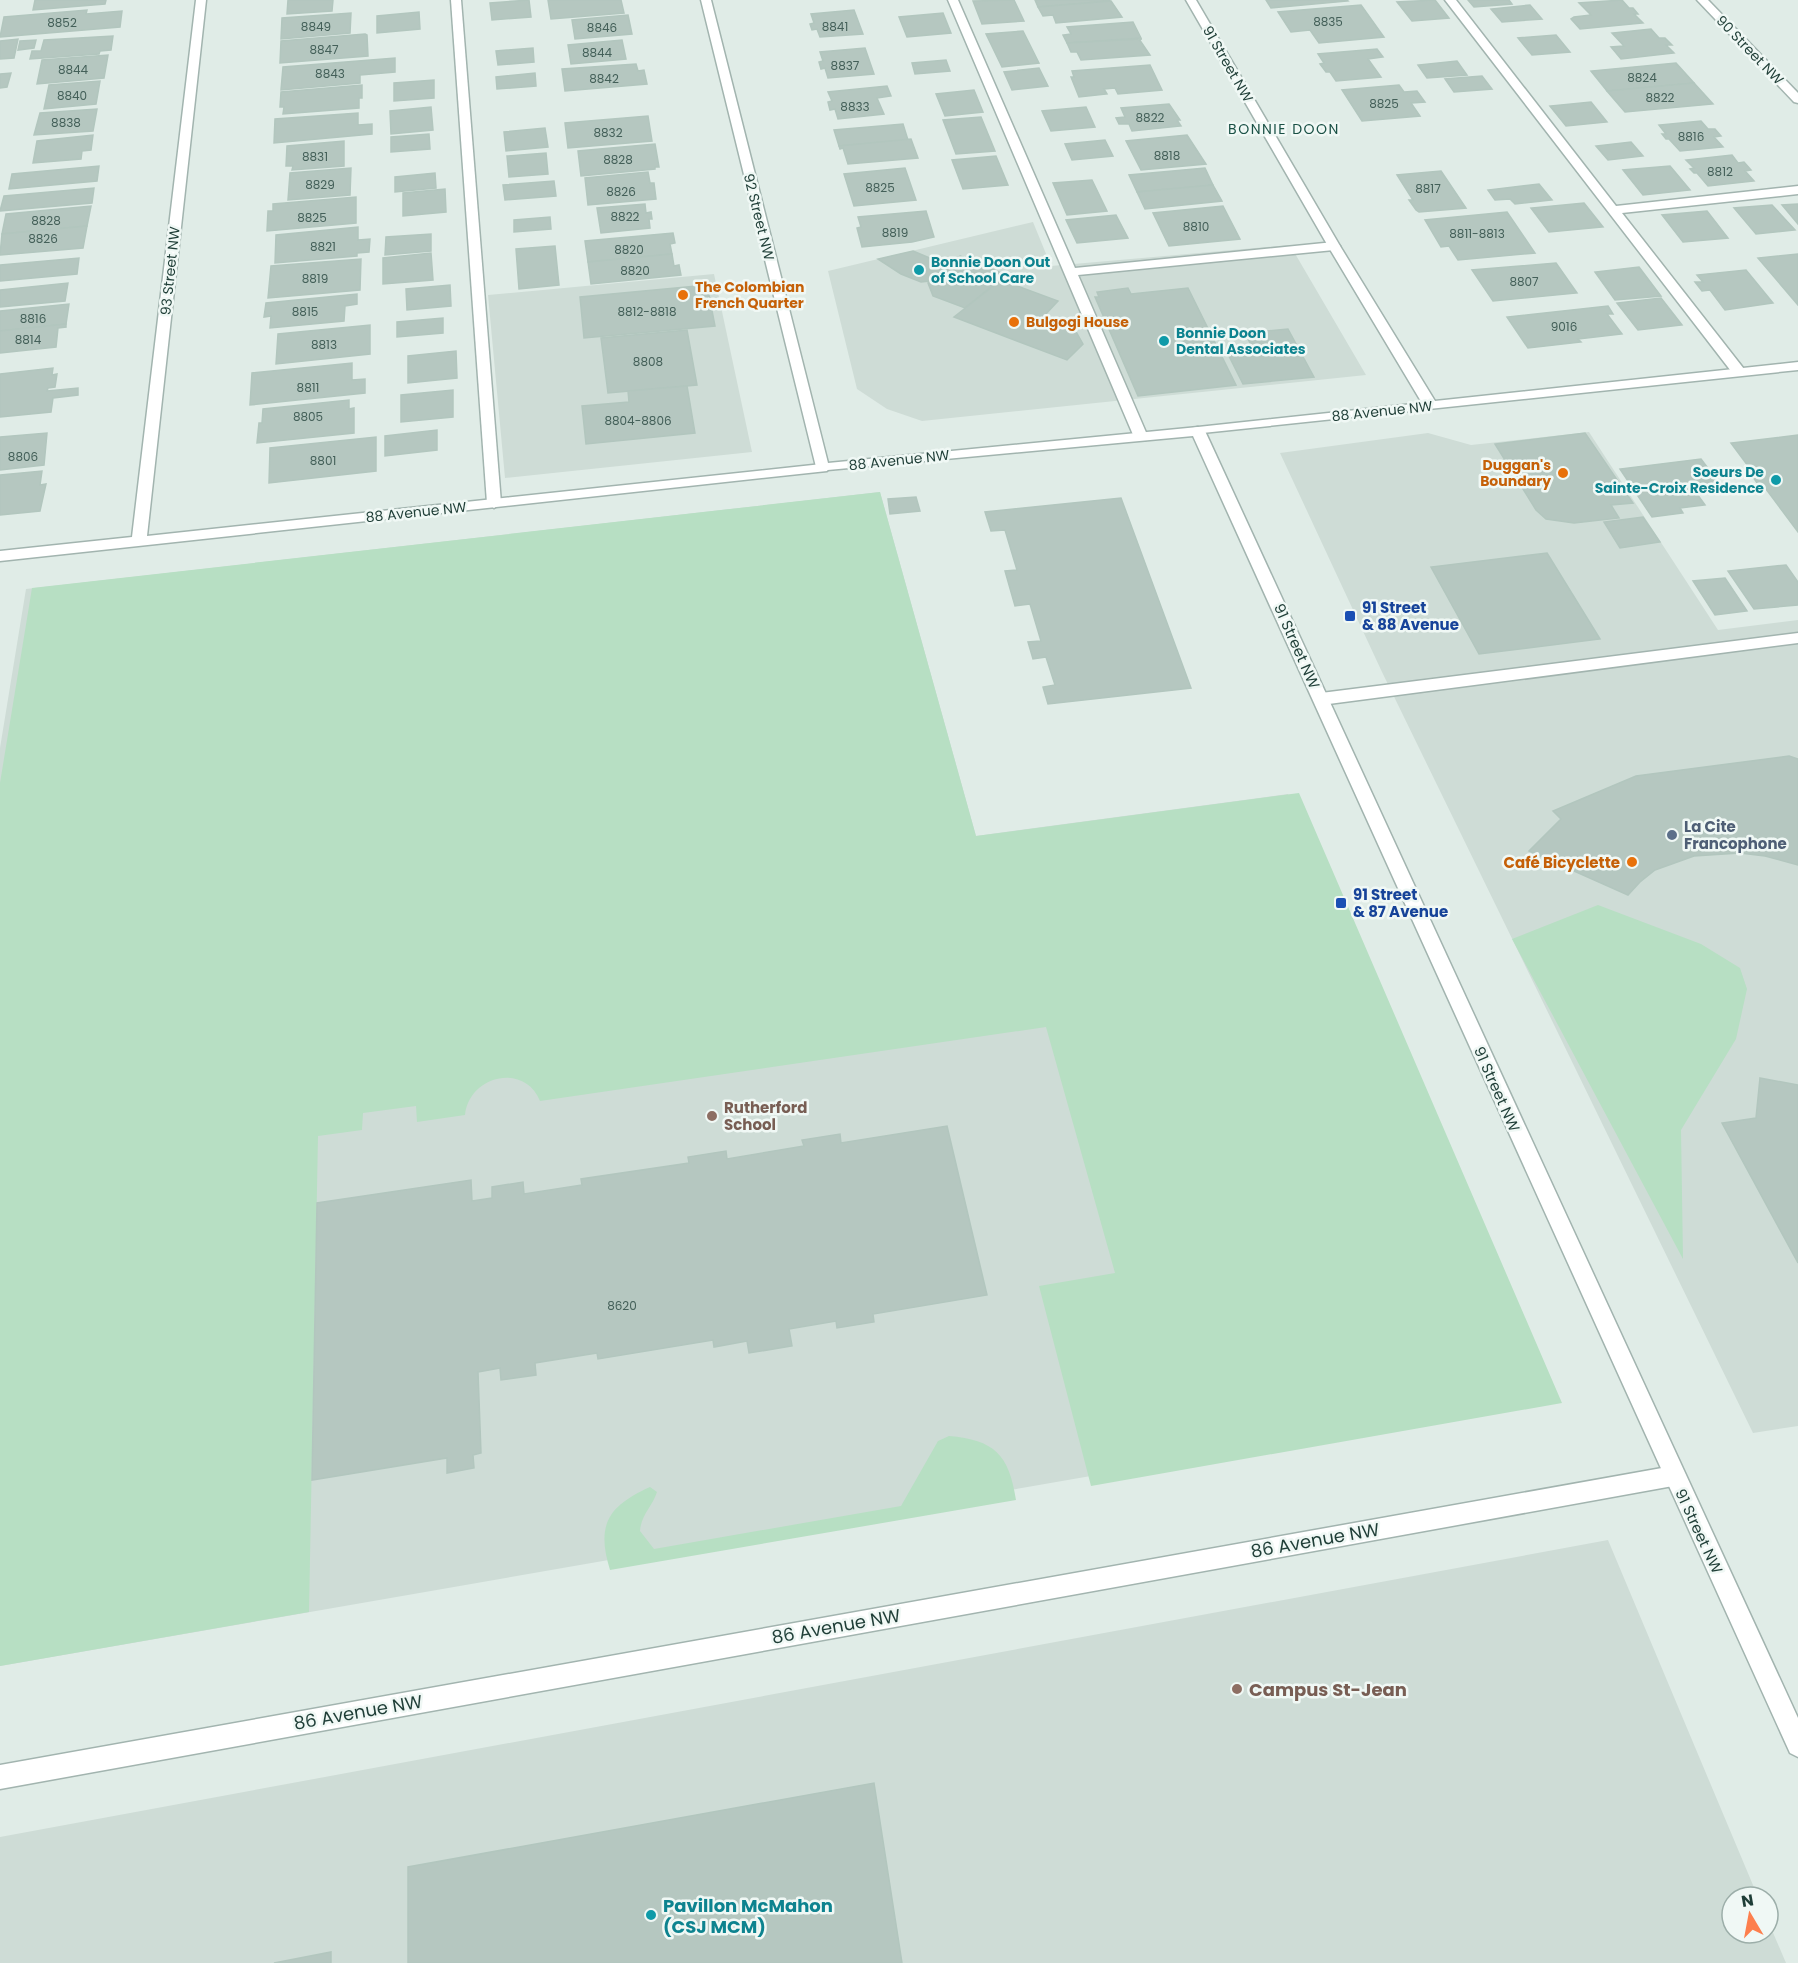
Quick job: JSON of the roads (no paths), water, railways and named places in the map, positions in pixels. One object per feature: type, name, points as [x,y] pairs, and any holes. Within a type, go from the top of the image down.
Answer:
[{"type":"street","name":"93 Street NW","points":[[139,541],[201,0]]},
{"type":"street","points":[[456,0],[494,503]]},
{"type":"street","name":"92 Street NW","points":[[706,0],[822,468]]},
{"type":"street","points":[[953,0],[1141,437]]},
{"type":"street","name":"91 Street NW","points":[[1191,0],[1334,246],[1431,406]]},
{"type":"street","points":[[1450,0],[1739,372]]},
{"type":"street","name":"90 Street NW","points":[[1702,0],[1798,100]]},
{"type":"street","points":[[1614,210],[1798,190]]},
{"type":"street","points":[[1070,272],[1334,246]]},
{"type":"street","name":"88 Avenue NW","points":[[0,556],[1798,366]]},
{"type":"street","name":"91 Street NW","points":[[1198,431],[1673,1476],[1798,1745]]},
{"type":"street","points":[[1321,699],[1798,638]]},
{"type":"street","name":"86 Avenue NW","points":[[0,1777],[1673,1476]]},
{"type":"place","name":"Bonnie Doon Out of School Care","points":[[919,270]]},
{"type":"place","name":"The Colombian French Quarter","points":[[683,295]]},
{"type":"place","name":"Bulgogi House","points":[[1014,322]]},
{"type":"place","name":"Bonnie Doon Dental Associates","points":[[1164,341]]},
{"type":"place","name":"Duggan's Boundary","points":[[1563,473]]},
{"type":"place","name":"Soeurs De Sainte-Croix Residence","points":[[1776,480]]},
{"type":"place","name":"91 Street & 88 Avenue","points":[[1350,616]]},
{"type":"place","name":"La Cite Francophone","points":[[1672,835]]},
{"type":"place","name":"Café Bicyclette","points":[[1632,862]]},
{"type":"place","name":"91 Street & 87 Avenue","points":[[1341,903]]},
{"type":"place","name":"Rutherford School","points":[[712,1116]]},
{"type":"place","name":"Campus St-Jean","points":[[1237,1689]]},
{"type":"place","name":"Pavillon McMahon (CSJ MCM)","points":[[651,1915]]},
{"type":"district","name":"BONNIE DOON","points":[[1284,129]]}]
